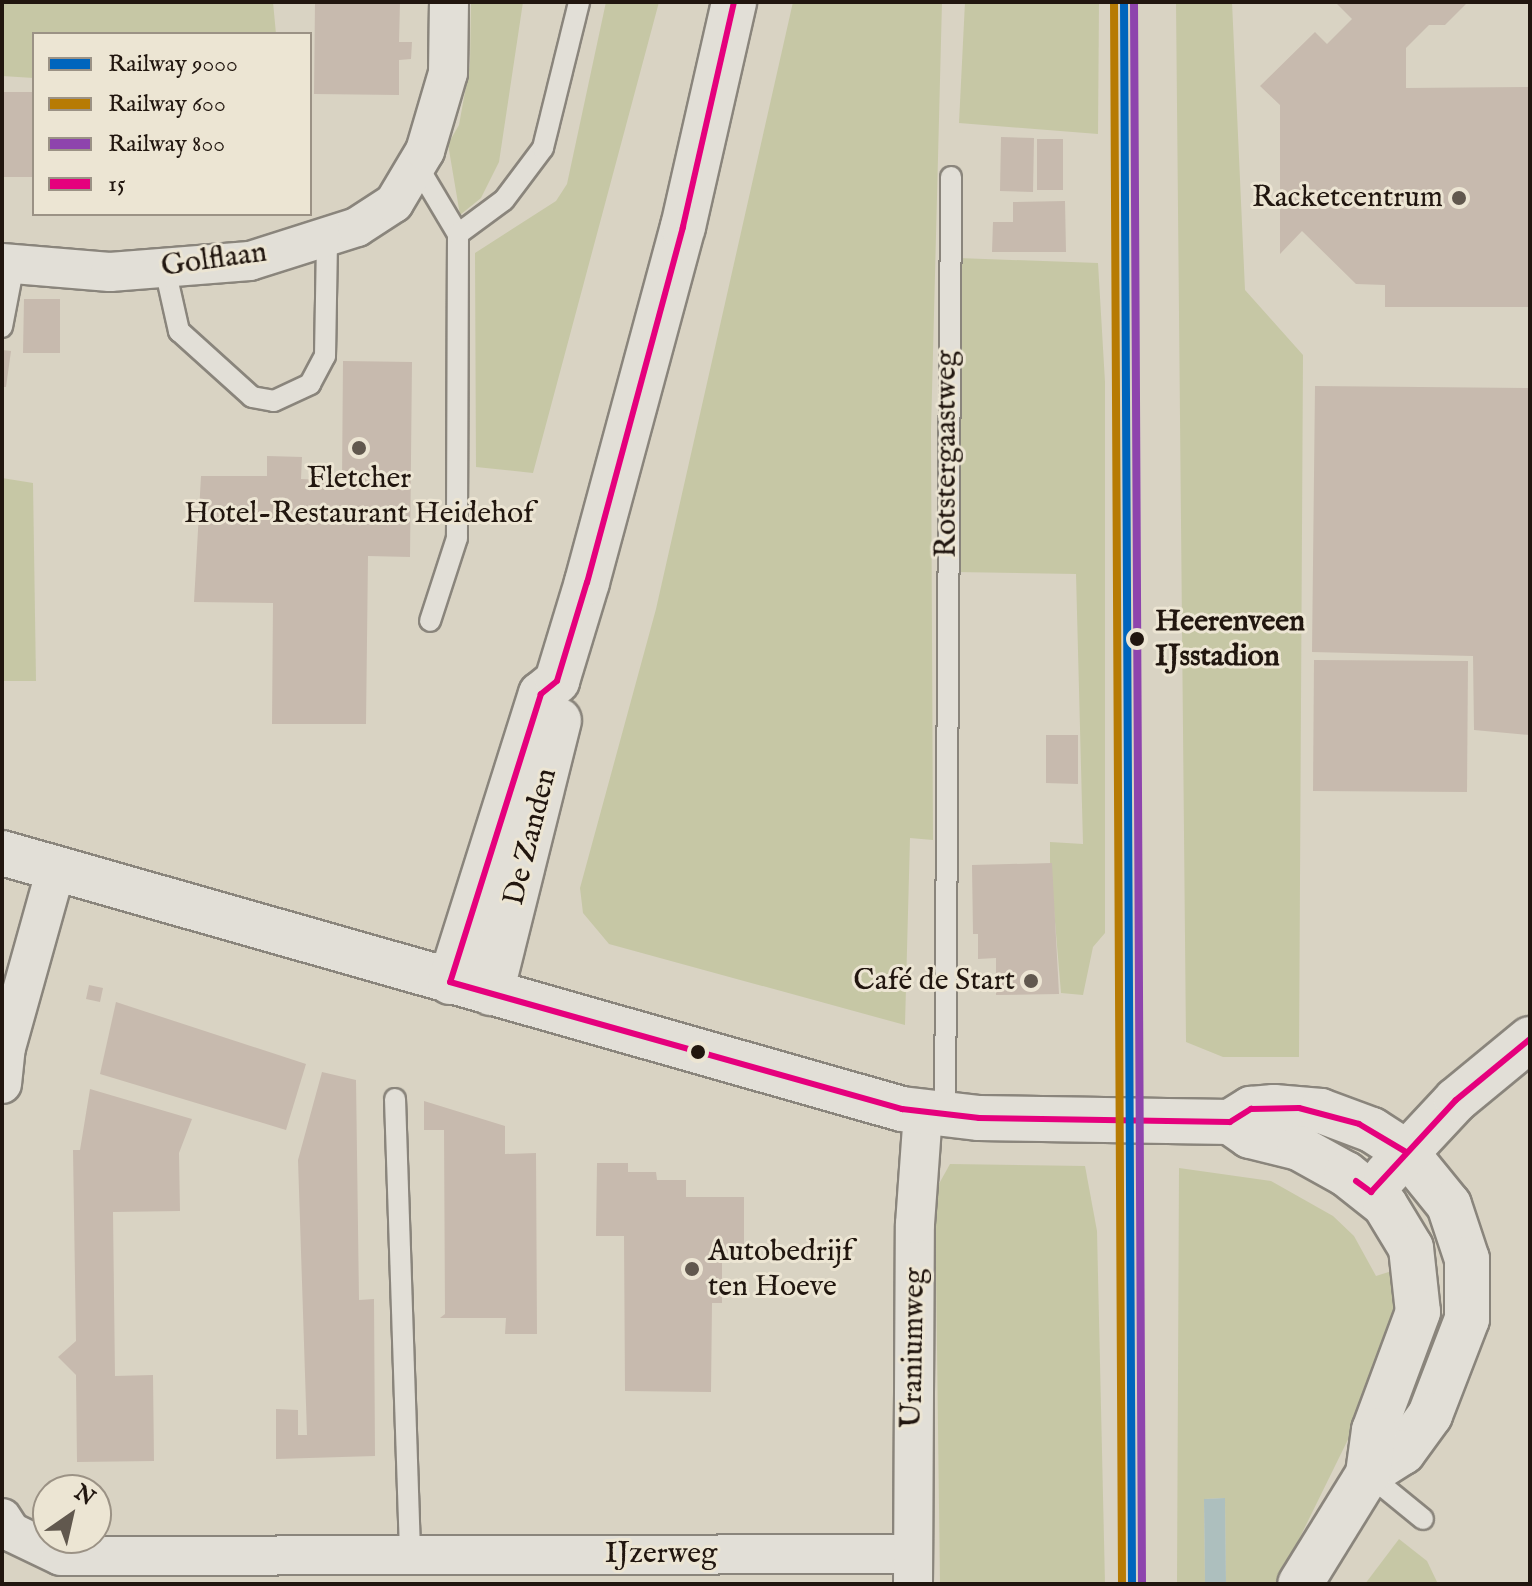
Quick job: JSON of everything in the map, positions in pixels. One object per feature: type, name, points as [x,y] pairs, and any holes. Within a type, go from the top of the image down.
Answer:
[{"type":"main road","name":"De Zanden","points":[[491,993],[560,715],[557,681],[676,257],[734,2]]},
{"type":"main road","name":"De Zanden","points":[[450,982],[541,694],[557,681]]},
{"type":"main road","points":[[2,853],[450,982],[934,1114],[1230,1122],[1251,1109],[1321,1111],[1359,1124],[1406,1152],[1436,1184],[1453,1215],[1467,1259],[1469,1304],[1457,1354],[1430,1415],[1403,1452],[1368,1474]]},
{"type":"main road","points":[[1371,1192],[1463,1094],[1530,1039]]},
{"type":"main road","points":[[1230,1122],[1250,1136],[1318,1156],[1371,1192],[1398,1222],[1411,1248],[1418,1301],[1411,1338],[1374,1430],[1368,1474],[1300,1584]]},
{"type":"street","name":"Golflaan","points":[[8,264],[165,269],[250,261],[327,236],[394,203],[418,167],[448,73],[449,2]]},
{"type":"street","points":[[2,1084],[6,1048],[56,869]]},
{"type":"street","name":"Uraniumweg","points":[[913,1569],[915,1224],[934,1114]]},
{"type":"street","name":"IJzerweg","points":[[6,1525],[61,1556],[410,1555],[913,1569]]},
{"type":"lane","points":[[458,234],[504,200],[543,148],[579,2]]},
{"type":"lane","points":[[418,167],[458,234],[457,538],[430,621]]},
{"type":"lane","name":"Rotstergaastweg","points":[[934,1114],[951,177]]},
{"type":"lane","points":[[165,269],[179,331],[252,397],[274,401],[310,384],[325,356],[327,236]]},
{"type":"lane","points":[[2,327],[8,264]]},
{"type":"lane","points":[[395,1099],[410,1555]]},
{"type":"lane","points":[[1368,1474],[1423,1519]]},
{"type":"green space","points":[[2,2],[273,2],[276,32],[32,32],[32,78],[2,76]]},
{"type":"green space","points":[[471,2],[523,2],[499,162],[481,198],[460,215],[448,144],[459,125],[470,64]]},
{"type":"green space","points":[[606,2],[659,2],[533,473],[476,467],[475,253],[556,201],[567,184]]},
{"type":"green space","points":[[793,2],[942,2],[931,431],[933,840],[910,838],[905,1025],[609,944],[583,913],[580,888],[656,609]]},
{"type":"green space","points":[[965,2],[1099,2],[1098,134],[959,123]]},
{"type":"green space","points":[[1176,2],[1232,2],[1245,290],[1303,355],[1299,1057],[1223,1057],[1186,1042]]},
{"type":"green space","points":[[958,258],[1098,263],[1105,382],[1105,933],[1093,947],[1083,995],[1061,993],[1050,862],[1050,842],[1083,844],[1076,574],[955,572]]},
{"type":"green space","points":[[2,478],[33,483],[36,681],[2,681]]},
{"type":"green space","points":[[950,1164],[1085,1166],[1097,1231],[1105,1584],[940,1584],[935,1191]]},
{"type":"green space","points":[[1179,1168],[1271,1181],[1333,1216],[1354,1236],[1376,1276],[1395,1270],[1401,1310],[1363,1409],[1277,1584],[1226,1584],[1225,1498],[1204,1499],[1205,1584],[1177,1584]]},
{"type":"green space","points":[[1399,1539],[1427,1561],[1438,1584],[1365,1584]]},
{"type":"shaded area","points":[[1225,1498],[1226,1584],[1205,1584],[1204,1499]]},
{"type":"building","points":[[315,2],[400,2],[399,42],[412,42],[411,59],[399,60],[399,95],[314,94]]},
{"type":"building","points":[[1335,2],[1468,2],[1445,25],[1429,25],[1406,48],[1406,88],[1530,87],[1530,307],[1385,307],[1385,285],[1356,284],[1302,231],[1280,254],[1280,105],[1260,86],[1315,32],[1327,44],[1352,19]]},
{"type":"building","points":[[2,92],[32,92],[32,177],[2,177]]},
{"type":"building","points":[[1001,137],[1034,138],[1033,192],[1000,191]]},
{"type":"building","points":[[1037,139],[1063,139],[1063,190],[1037,190]]},
{"type":"building","points":[[1065,201],[1066,252],[992,252],[993,222],[1013,222],[1013,202]]},
{"type":"building","points":[[24,299],[60,299],[60,353],[23,353]]},
{"type":"building","points":[[2,350],[11,351],[6,387],[2,387]]},
{"type":"building","points":[[343,361],[412,362],[410,557],[368,556],[366,724],[272,724],[273,603],[194,602],[201,476],[267,476],[267,456],[302,457],[301,479],[342,481]]},
{"type":"building","points":[[1315,386],[1530,388],[1530,735],[1474,730],[1473,656],[1312,652]]},
{"type":"building","points":[[1314,660],[1468,661],[1467,792],[1313,791]]},
{"type":"building","points":[[1046,735],[1078,735],[1078,784],[1046,783]]},
{"type":"building","points":[[1052,863],[1059,994],[996,995],[996,958],[978,959],[978,934],[973,934],[972,865]]},
{"type":"building","points":[[89,985],[103,988],[100,1002],[86,999]]},
{"type":"building","points":[[116,1002],[306,1064],[286,1130],[100,1074]]},
{"type":"building","points":[[322,1072],[356,1080],[359,1300],[374,1299],[375,1456],[276,1459],[276,1409],[298,1410],[298,1435],[307,1435],[298,1160]]},
{"type":"building","points":[[90,1089],[192,1119],[179,1153],[180,1211],[113,1212],[115,1376],[153,1375],[154,1461],[77,1462],[76,1375],[58,1357],[76,1341],[73,1150],[80,1150]]},
{"type":"building","points":[[424,1101],[505,1126],[505,1154],[536,1153],[537,1334],[505,1334],[506,1318],[440,1318],[445,1314],[444,1130],[424,1130]]},
{"type":"building","points":[[597,1163],[628,1163],[628,1172],[656,1172],[657,1180],[686,1180],[686,1197],[744,1197],[744,1258],[722,1258],[722,1303],[712,1303],[711,1392],[625,1391],[624,1236],[596,1236]]},
{"type":"rail line","name":"600","points":[[1114,2],[1122,1584]]},
{"type":"rail line","name":"9000","points":[[1124,2],[1132,1584]]},
{"type":"rail line","name":"800","points":[[1134,2],[1142,1584]]},
{"type":"transit line","name":"15","points":[[734,2],[683,227],[587,582],[557,681],[541,694],[450,982],[902,1109],[979,1118],[1230,1122],[1251,1109],[1299,1108],[1359,1124],[1406,1152]]},
{"type":"transit line","name":"15","points":[[1356,1181],[1371,1192],[1456,1100],[1530,1039]]},
{"type":"place","name":"Racketcentrum","points":[[1459,198]]},
{"type":"place","name":"Fletcher Hotel-Restaurant Heidehof","points":[[359,448]]},
{"type":"place","name":"Heerenveen IJsstadion","points":[[1137,639]]},
{"type":"place","name":"Café de Start","points":[[1031,981]]},
{"type":"place","name":"Autobedrijf ten Hoeve","points":[[692,1269]]}]
